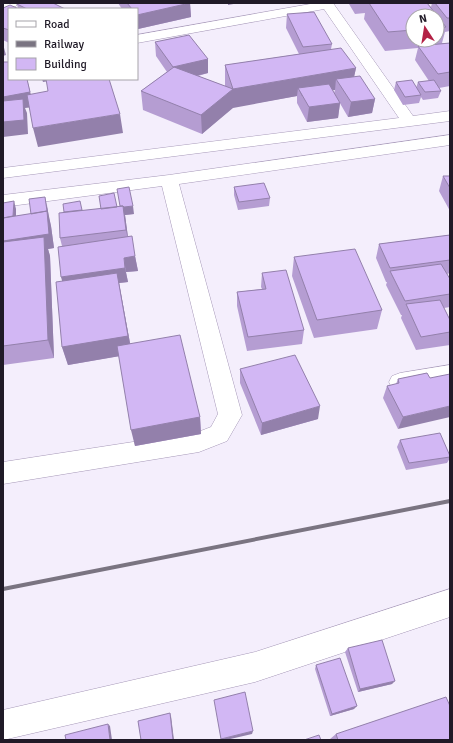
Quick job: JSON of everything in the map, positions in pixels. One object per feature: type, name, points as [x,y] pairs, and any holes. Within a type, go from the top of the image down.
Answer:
[{"type":"street","points":[[3,6],[11,3]]},
{"type":"street","points":[[138,39],[327,4],[409,121]]},
{"type":"street","points":[[3,173],[450,116]]},
{"type":"street","points":[[3,201],[169,180],[450,140]]},
{"type":"street","points":[[3,473],[199,442],[220,434],[230,415],[169,180]]},
{"type":"street","points":[[400,382],[450,374]]},
{"type":"street","points":[[3,725],[255,667],[450,603]]},
{"type":"building","points":[[53,3],[63,8],[25,8],[17,4]]},
{"type":"building","points":[[127,3],[190,3],[138,15],[138,8],[131,8]]},
{"type":"building","points":[[369,3],[427,3],[431,8],[405,8],[405,31],[388,32]]},
{"type":"building","points":[[435,3],[450,3],[450,18],[447,18],[445,16],[445,8],[439,8]]},
{"type":"building","points":[[10,5],[17,8],[8,8],[8,30],[3,28],[3,8]]},
{"type":"building","points":[[314,12],[332,44],[303,47],[287,14]]},
{"type":"building","points":[[189,35],[208,59],[173,67],[155,42]]},
{"type":"building","points":[[445,43],[450,43],[450,72],[438,74],[419,48],[445,48]]},
{"type":"building","points":[[341,48],[356,68],[233,89],[225,65]]},
{"type":"building","points":[[3,62],[8,62],[8,80],[27,80],[30,92],[3,97]]},
{"type":"building","points":[[174,67],[233,89],[201,115],[141,91]]},
{"type":"building","points":[[360,76],[375,99],[351,102],[336,79]]},
{"type":"building","points":[[46,80],[109,80],[120,114],[33,128],[27,95],[48,91]]},
{"type":"building","points":[[412,80],[421,95],[405,97],[396,82]]},
{"type":"building","points":[[434,80],[441,91],[425,92],[418,82]]},
{"type":"building","points":[[329,84],[340,103],[309,107],[298,88]]},
{"type":"building","points":[[23,99],[24,120],[3,122],[3,101]]},
{"type":"building","points":[[443,176],[450,176],[450,188]]},
{"type":"building","points":[[264,183],[270,198],[239,202],[234,187]]},
{"type":"building","points":[[129,187],[133,206],[120,206],[117,189]]},
{"type":"building","points":[[114,193],[117,207],[101,209],[99,196]]},
{"type":"building","points":[[45,197],[47,211],[31,214],[29,199]]},
{"type":"building","points":[[14,201],[13,216],[3,218],[3,203]]},
{"type":"building","points":[[80,201],[82,210],[64,212],[63,204]]},
{"type":"building","points":[[123,206],[126,230],[60,238],[59,213]]},
{"type":"building","points":[[47,211],[49,234],[3,241],[3,218]]},
{"type":"building","points":[[450,235],[450,260],[390,268],[379,244]]},
{"type":"building","points":[[132,236],[135,256],[124,258],[125,268],[61,277],[58,247]]},
{"type":"building","points":[[44,237],[48,340],[3,346],[3,242]]},
{"type":"building","points":[[355,249],[382,310],[317,320],[294,257]]},
{"type":"building","points":[[441,264],[450,279],[450,294],[405,301],[390,271]]},
{"type":"building","points":[[286,270],[304,330],[248,337],[237,292],[266,289],[262,273]]},
{"type":"building","points":[[117,273],[128,336],[62,347],[56,282]]},
{"type":"building","points":[[440,300],[450,320],[450,332],[421,337],[406,304]]},
{"type":"building","points":[[180,335],[200,417],[131,430],[117,346]]},
{"type":"building","points":[[295,355],[320,406],[262,423],[240,369]]},
{"type":"building","points":[[427,373],[430,378],[450,374],[450,406],[403,417],[387,386],[399,383],[398,379]]},
{"type":"building","points":[[440,433],[450,457],[409,463],[400,440]]},
{"type":"building","points":[[382,640],[395,681],[360,689],[348,648]]},
{"type":"building","points":[[340,658],[357,706],[332,714],[316,665]]},
{"type":"building","points":[[245,692],[253,731],[221,739],[214,700]]},
{"type":"building","points":[[446,697],[450,706],[450,740],[338,740],[336,734]]},
{"type":"building","points":[[170,713],[173,740],[141,740],[138,721]]},
{"type":"building","points":[[108,724],[110,740],[66,740],[65,735]]},
{"type":"building","points":[[319,735],[321,740],[304,740]]},
{"type":"railway","points":[[3,589],[450,501]]}]
